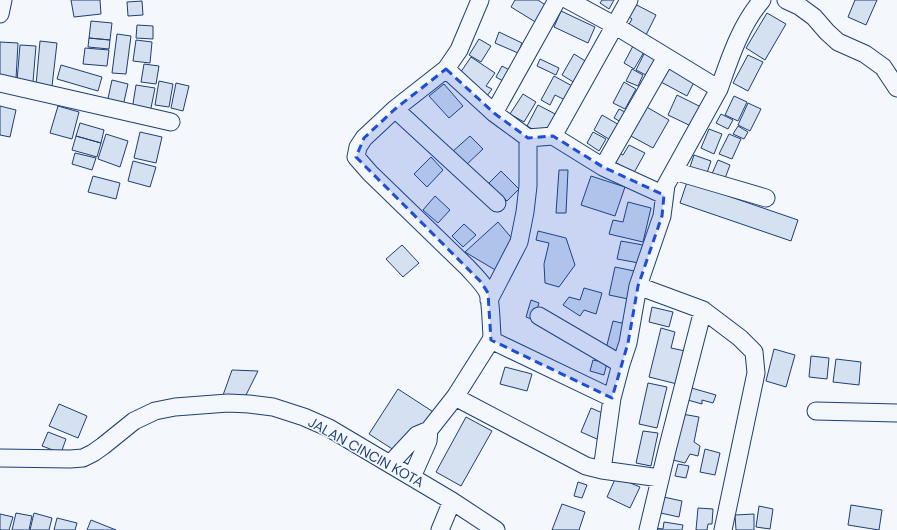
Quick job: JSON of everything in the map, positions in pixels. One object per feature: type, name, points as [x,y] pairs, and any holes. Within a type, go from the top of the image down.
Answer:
[{"type":"street","points":[[0,14],[3,0]]},
{"type":"street","points":[[390,464],[417,435],[429,430],[455,397],[491,340],[492,335],[489,300],[488,293],[481,282],[468,268],[370,173],[356,157],[358,147],[364,138],[395,109],[446,69],[459,50],[480,0]]},
{"type":"street","points":[[494,113],[557,0]]},
{"type":"street","points":[[568,0],[719,89]]},
{"type":"street","points":[[553,136],[629,0]]},
{"type":"street","points":[[602,470],[612,398],[628,343],[638,286],[662,216],[666,185],[719,89],[738,37],[755,8],[762,0]]},
{"type":"street","points":[[786,0],[799,6],[814,17],[838,42],[865,54],[883,67],[897,88]]},
{"type":"street","points":[[603,167],[666,57]]},
{"type":"street","points":[[446,69],[494,113],[528,138],[553,136],[603,167],[664,195]]},
{"type":"street","points":[[0,83],[171,122]]},
{"type":"street","points":[[395,109],[497,203]]},
{"type":"street","points":[[489,300],[519,242],[528,186],[528,138]]},
{"type":"street","points":[[674,171],[766,198]]},
{"type":"street","points":[[638,286],[703,310],[740,338],[754,352],[756,373],[723,530]]},
{"type":"street","points":[[648,530],[703,310]]},
{"type":"street","points":[[539,316],[621,364]]},
{"type":"street","points":[[491,340],[612,398]]},
{"type":"street","points":[[455,397],[586,466],[602,470],[660,478]]},
{"type":"street","name":"JALAN CINCIN KOTA","points":[[0,458],[83,458],[103,446],[134,421],[155,411],[175,407],[228,403],[273,407],[304,417],[329,428],[452,501],[496,530]]},
{"type":"street","points":[[816,411],[897,413]]},
{"type":"street","points":[[412,477],[428,441],[429,430]]},
{"type":"street","points":[[440,530],[452,501]]},
{"type":"highlighted area","points":[[446,69],[494,113],[528,138],[553,136],[603,167],[664,195],[662,216],[638,286],[628,343],[612,398],[491,340],[488,293],[481,282],[356,157],[364,138],[395,109]]},
{"type":"building","points":[[71,0],[100,0],[101,14],[74,17]]},
{"type":"building","points":[[515,0],[538,0],[547,6],[537,23],[511,7]]},
{"type":"building","points":[[602,0],[614,0],[609,9],[600,3]]},
{"type":"building","points":[[855,0],[877,0],[866,25],[848,17]]},
{"type":"building","points":[[142,1],[143,15],[128,16],[127,2]]},
{"type":"building","points":[[633,3],[656,15],[645,37],[627,28],[632,19],[626,15]]},
{"type":"building","points":[[561,11],[595,27],[588,43],[554,27]]},
{"type":"building","points":[[767,13],[786,24],[765,60],[746,48]]},
{"type":"building","points":[[91,21],[112,23],[110,40],[89,38]]},
{"type":"building","points":[[137,25],[153,26],[153,39],[136,38]]},
{"type":"building","points":[[499,32],[522,43],[518,53],[495,43]]},
{"type":"building","points":[[117,34],[131,36],[126,74],[112,73]]},
{"type":"building","points":[[89,38],[110,40],[109,49],[88,47]]},
{"type":"building","points":[[479,39],[491,46],[481,62],[469,55]]},
{"type":"building","points":[[136,40],[152,42],[150,63],[133,61]]},
{"type":"building","points":[[40,41],[57,43],[52,86],[36,85]]},
{"type":"building","points":[[0,42],[18,43],[16,79],[0,78]]},
{"type":"building","points":[[20,45],[36,46],[33,82],[17,81]]},
{"type":"building","points":[[633,46],[644,52],[634,69],[624,63]]},
{"type":"building","points":[[85,48],[109,50],[107,66],[83,64]]},
{"type":"building","points":[[645,52],[657,59],[648,76],[636,70]]},
{"type":"building","points":[[574,54],[587,62],[575,83],[562,75]]},
{"type":"building","points":[[748,55],[763,62],[748,91],[733,83]]},
{"type":"building","points":[[471,57],[495,73],[486,86],[492,89],[487,96],[458,76]]},
{"type":"building","points":[[540,59],[559,68],[556,75],[537,66]]},
{"type":"building","points":[[144,64],[159,66],[156,84],[141,82]]},
{"type":"building","points":[[61,65],[102,77],[98,91],[57,79]]},
{"type":"building","points":[[670,65],[696,78],[687,96],[661,82]]},
{"type":"building","points":[[502,66],[515,73],[508,84],[496,77]]},
{"type":"building","points":[[632,69],[643,75],[638,86],[626,81]]},
{"type":"building","points":[[554,76],[574,87],[567,101],[555,95],[550,105],[541,100]]},
{"type":"building","points":[[112,80],[128,84],[123,106],[107,103]]},
{"type":"building","points":[[159,81],[173,84],[169,107],[155,105]]},
{"type":"building","points":[[624,82],[636,89],[625,109],[613,103]]},
{"type":"building","points":[[176,83],[189,86],[183,111],[171,108]]},
{"type":"building","points":[[444,84],[463,106],[449,118],[429,96]]},
{"type":"building","points":[[136,85],[155,88],[150,113],[132,110]]},
{"type":"building","points":[[523,94],[536,102],[524,122],[510,114]]},
{"type":"building","points":[[677,95],[703,108],[693,127],[668,115]]},
{"type":"building","points":[[734,96],[747,102],[738,121],[725,115]]},
{"type":"building","points":[[748,103],[761,109],[750,131],[738,125]]},
{"type":"building","points":[[538,105],[559,116],[547,137],[527,126]]},
{"type":"building","points":[[0,106],[16,110],[10,137],[0,135]]},
{"type":"building","points":[[58,106],[79,112],[72,139],[50,133]]},
{"type":"building","points":[[645,106],[669,120],[653,148],[629,135]]},
{"type":"building","points":[[619,109],[629,114],[623,123],[614,118]]},
{"type":"building","points":[[721,114],[733,120],[728,129],[716,123]]},
{"type":"building","points":[[602,115],[621,126],[612,141],[594,130]]},
{"type":"building","points":[[80,123],[104,130],[101,143],[76,136]]},
{"type":"building","points":[[738,126],[748,132],[744,139],[733,134]]},
{"type":"building","points":[[709,129],[722,134],[714,154],[701,148]]},
{"type":"building","points":[[140,132],[162,137],[156,163],[134,158]]},
{"type":"building","points":[[593,132],[606,139],[599,151],[587,143]]},
{"type":"building","points":[[106,134],[128,141],[120,167],[98,159]]},
{"type":"building","points":[[729,134],[741,139],[732,159],[719,154]]},
{"type":"building","points":[[76,136],[101,143],[97,157],[72,150]]},
{"type":"building","points":[[470,136],[483,149],[465,166],[452,152]]},
{"type":"building","points":[[629,145],[645,153],[631,178],[617,170],[620,165],[613,161],[617,152],[623,155]]},
{"type":"building","points":[[75,153],[96,158],[92,170],[72,164]]},
{"type":"building","points":[[694,155],[711,161],[706,176],[689,170]]},
{"type":"building","points":[[431,157],[443,170],[427,187],[414,174]]},
{"type":"building","points":[[718,160],[730,165],[724,181],[711,176]]},
{"type":"building","points":[[133,161],[156,167],[150,187],[128,181]]},
{"type":"building","points":[[559,170],[568,170],[566,213],[556,213]]},
{"type":"building","points":[[501,171],[519,189],[507,201],[489,183]]},
{"type":"building","points":[[93,176],[120,183],[116,199],[88,192]]},
{"type":"building","points":[[591,176],[625,187],[615,216],[581,205]]},
{"type":"building","points":[[687,182],[798,220],[791,241],[680,203]]},
{"type":"building","points":[[435,196],[450,210],[438,223],[423,210]]},
{"type":"building","points":[[628,202],[651,208],[643,242],[609,234],[613,220],[623,222]]},
{"type":"building","points":[[498,222],[515,242],[497,271],[465,252]]},
{"type":"building","points":[[464,224],[476,235],[463,247],[452,236]]},
{"type":"building","points":[[538,231],[566,238],[575,265],[559,287],[545,283],[544,264],[549,243],[536,240]]},
{"type":"building","points":[[621,241],[643,245],[639,263],[617,259]]},
{"type":"building","points":[[402,245],[419,263],[403,277],[386,259]]},
{"type":"building","points":[[615,267],[639,272],[633,300],[609,295]]},
{"type":"building","points":[[584,288],[602,293],[596,314],[584,310],[580,316],[563,305],[569,297],[580,300]]},
{"type":"building","points":[[531,300],[539,303],[534,320],[526,317]]},
{"type":"building","points":[[652,307],[673,312],[669,327],[649,322]]},
{"type":"building","points":[[613,321],[626,324],[618,352],[606,349]]},
{"type":"building","points":[[661,328],[675,332],[671,348],[685,351],[677,384],[649,377]]},
{"type":"building","points":[[774,349],[795,355],[786,387],[766,381]]},
{"type":"building","points":[[811,356],[829,358],[827,379],[809,377]]},
{"type":"building","points":[[836,359],[861,362],[859,385],[833,382]]},
{"type":"building","points":[[593,360],[607,363],[604,375],[590,371]]},
{"type":"building","points":[[505,367],[532,374],[527,391],[500,384]]},
{"type":"building","points":[[232,370],[258,371],[244,399],[222,398]]},
{"type":"building","points":[[648,383],[667,387],[657,428],[639,424]]},
{"type":"building","points":[[688,387],[716,395],[713,403],[702,400],[702,404],[684,399]]},
{"type":"building","points":[[398,389],[438,415],[397,452],[369,434]]},
{"type":"building","points":[[59,404],[87,416],[78,438],[49,426]]},
{"type":"building","points":[[591,408],[607,415],[597,439],[581,432]]},
{"type":"building","points":[[682,414],[699,417],[694,442],[700,446],[698,456],[690,454],[685,463],[673,460]]},
{"type":"building","points":[[466,417],[492,431],[461,486],[436,472]]},
{"type":"building","points":[[643,431],[658,433],[651,466],[636,463]]},
{"type":"building","points":[[48,432],[66,439],[61,453],[42,446]]},
{"type":"building","points":[[705,449],[720,453],[715,475],[700,472]]},
{"type":"building","points":[[678,464],[689,466],[686,478],[675,476]]},
{"type":"building","points":[[616,477],[640,487],[630,508],[607,497]]},
{"type":"building","points":[[578,482],[587,485],[582,498],[574,496]]},
{"type":"building","points":[[659,496],[682,501],[679,517],[656,512]]},
{"type":"building","points":[[562,504],[585,512],[579,530],[552,530]]},
{"type":"building","points":[[851,505],[882,510],[879,530],[848,525]]},
{"type":"building","points":[[759,506],[773,509],[770,529],[756,527]]},
{"type":"building","points":[[698,508],[713,509],[712,524],[708,524],[707,530],[696,530]]},
{"type":"building","points":[[16,513],[32,516],[29,530],[12,530]]},
{"type":"building","points":[[34,513],[52,518],[49,530],[30,530]]},
{"type":"building","points":[[0,514],[13,517],[9,530],[0,530]]},
{"type":"building","points":[[754,514],[754,530],[736,530],[735,515]]},
{"type":"building","points":[[57,518],[77,523],[75,530],[54,530]]},
{"type":"building","points":[[91,520],[116,530],[87,530]]},
{"type":"building","points":[[664,522],[683,525],[682,530],[655,530],[655,528],[663,529]]}]
